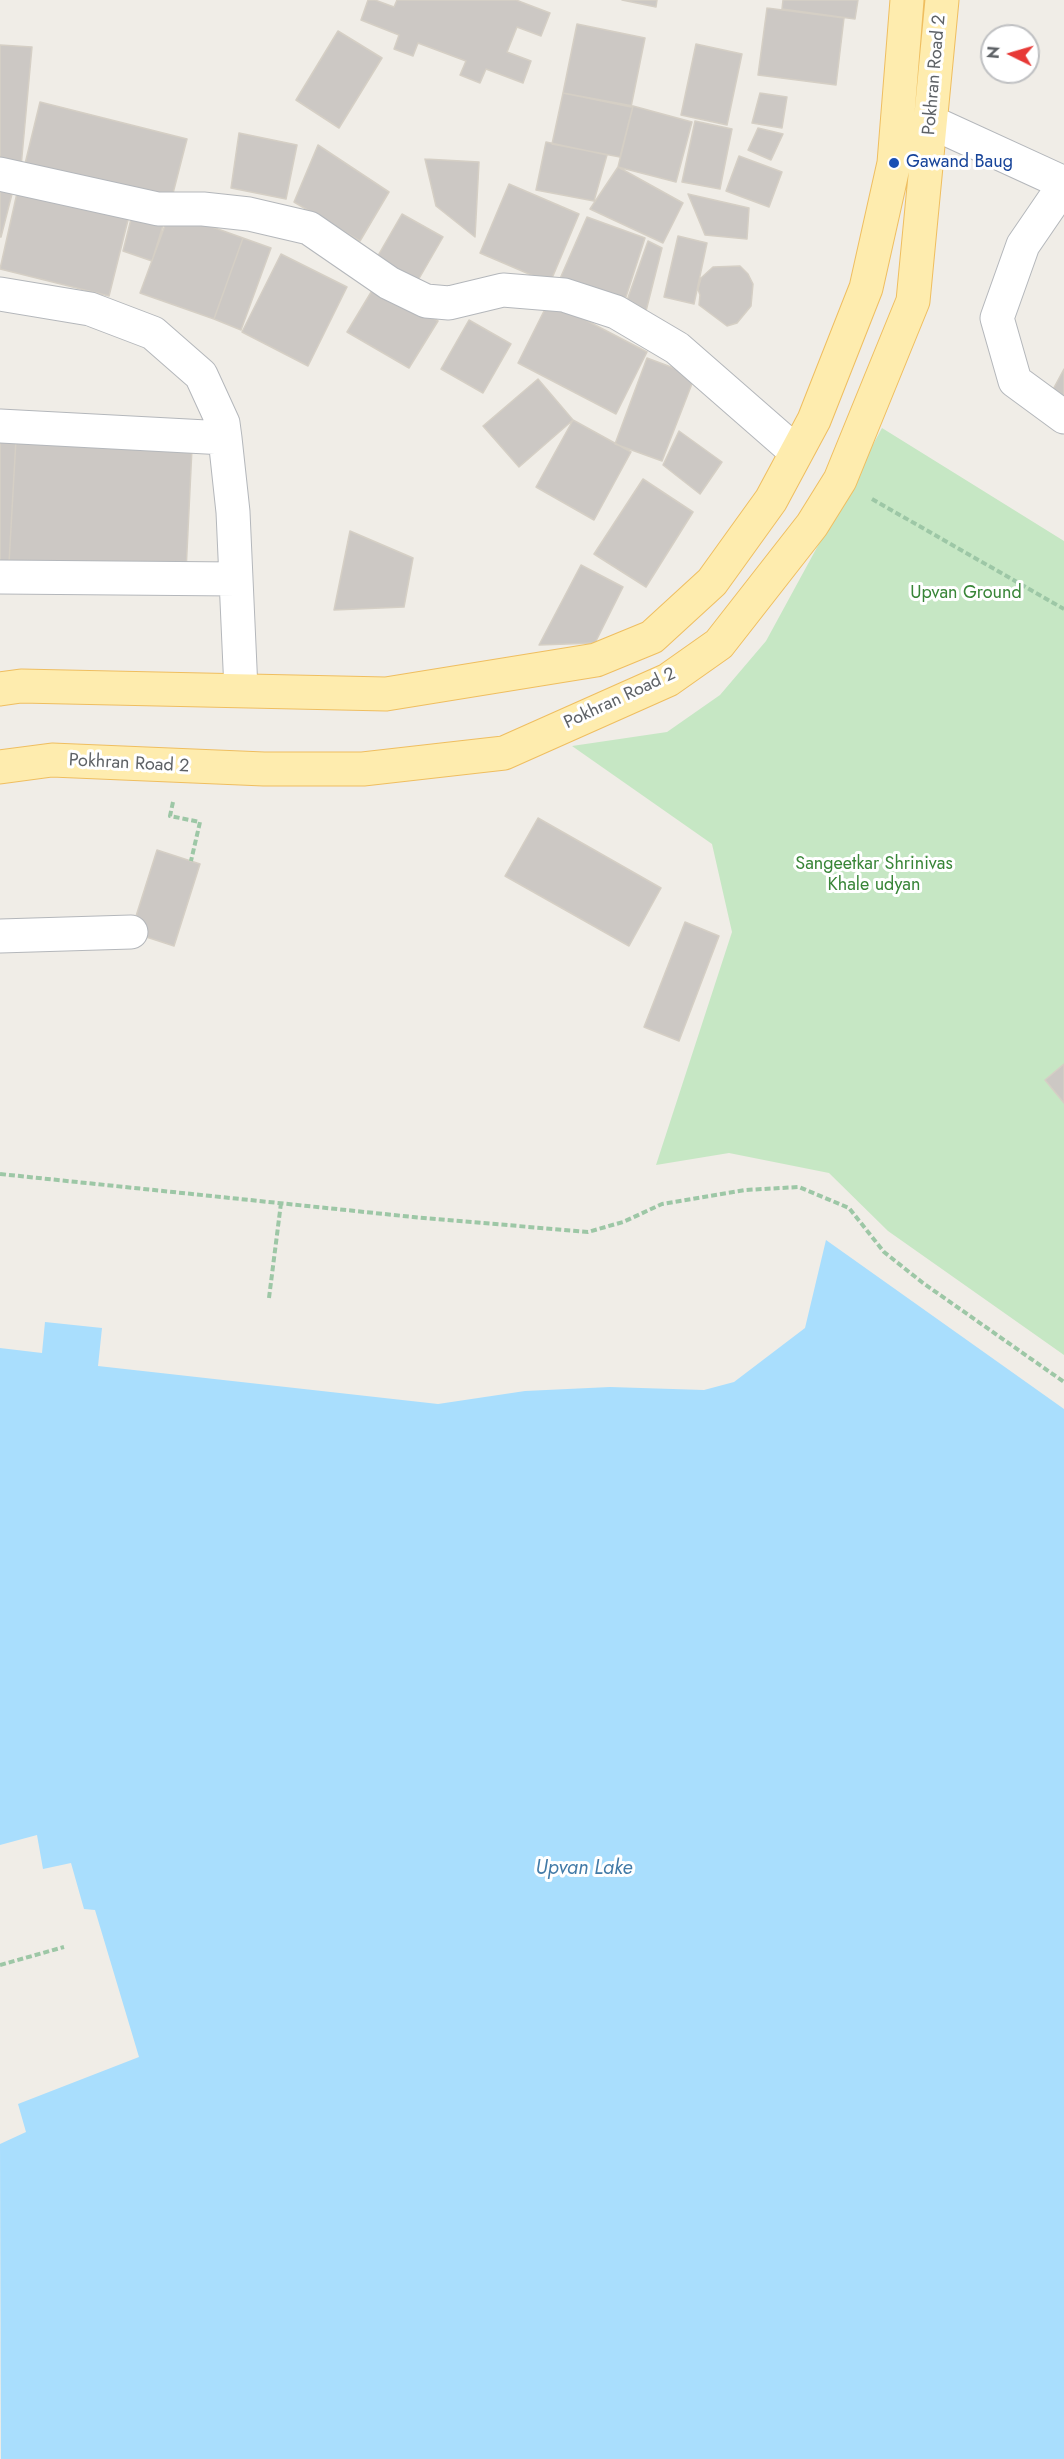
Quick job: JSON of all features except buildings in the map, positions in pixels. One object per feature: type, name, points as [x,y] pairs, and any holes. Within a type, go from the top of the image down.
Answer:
[{"type":"main road","name":"Pokhran Road 2","points":[[0,689],[21,686],[387,694],[596,660],[652,637],[712,582],[771,500],[814,420],[866,288],[894,163],[907,0]]},
{"type":"main road","name":"Pokhran Road 2","points":[[0,766],[52,760],[264,769],[363,770],[504,753],[668,680],[719,644],[813,525],[840,480],[913,301],[942,0]]},
{"type":"street","points":[[931,122],[1064,184],[1023,245],[998,318],[1015,381],[1064,417]]},
{"type":"street","points":[[0,174],[158,209],[202,209],[249,214],[309,228],[389,284],[426,301],[449,303],[503,290],[564,295],[616,312],[677,348],[796,452]]},
{"type":"street","points":[[0,294],[90,309],[153,333],[201,375],[223,423],[225,438],[233,512],[241,690]]},
{"type":"street","points":[[0,426],[225,438]]},
{"type":"street","points":[[0,577],[236,579]]},
{"type":"street","points":[[0,936],[131,932]]},
{"type":"path","points":[[840,480],[1064,609]]},
{"type":"path","points":[[170,816],[200,822],[191,861]]},
{"type":"path","points":[[0,1174],[588,1232],[623,1222],[662,1204],[745,1190],[799,1187],[849,1208],[884,1252],[1064,1382]]},
{"type":"path","points":[[269,1298],[280,1203]]},
{"type":"path","points":[[0,1965],[64,1947]]},
{"type":"green space","points":[[882,428],[1064,541],[1064,1355],[888,1231],[829,1173],[729,1153],[656,1165],[732,932],[712,844],[572,746],[667,732],[720,695],[766,641]]},
{"type":"water","name":"Upvan Lake","points":[[826,1240],[1064,1409],[1064,2459],[1,2459],[0,2144],[26,2132],[18,2104],[139,2057],[95,1910],[84,1909],[71,1863],[43,1869],[37,1835],[0,1845],[0,1348],[42,1353],[45,1322],[102,1328],[98,1366],[438,1404],[525,1391],[610,1387],[704,1390],[734,1382],[805,1328]]},
{"type":"place","name":"Gawand Baug","points":[[894,163]]},
{"type":"park label","name":"Upvan Ground","points":[[966,594]]},
{"type":"park label","name":"Sangeetkar Shrinivas Khale udyan","points":[[874,875]]}]
